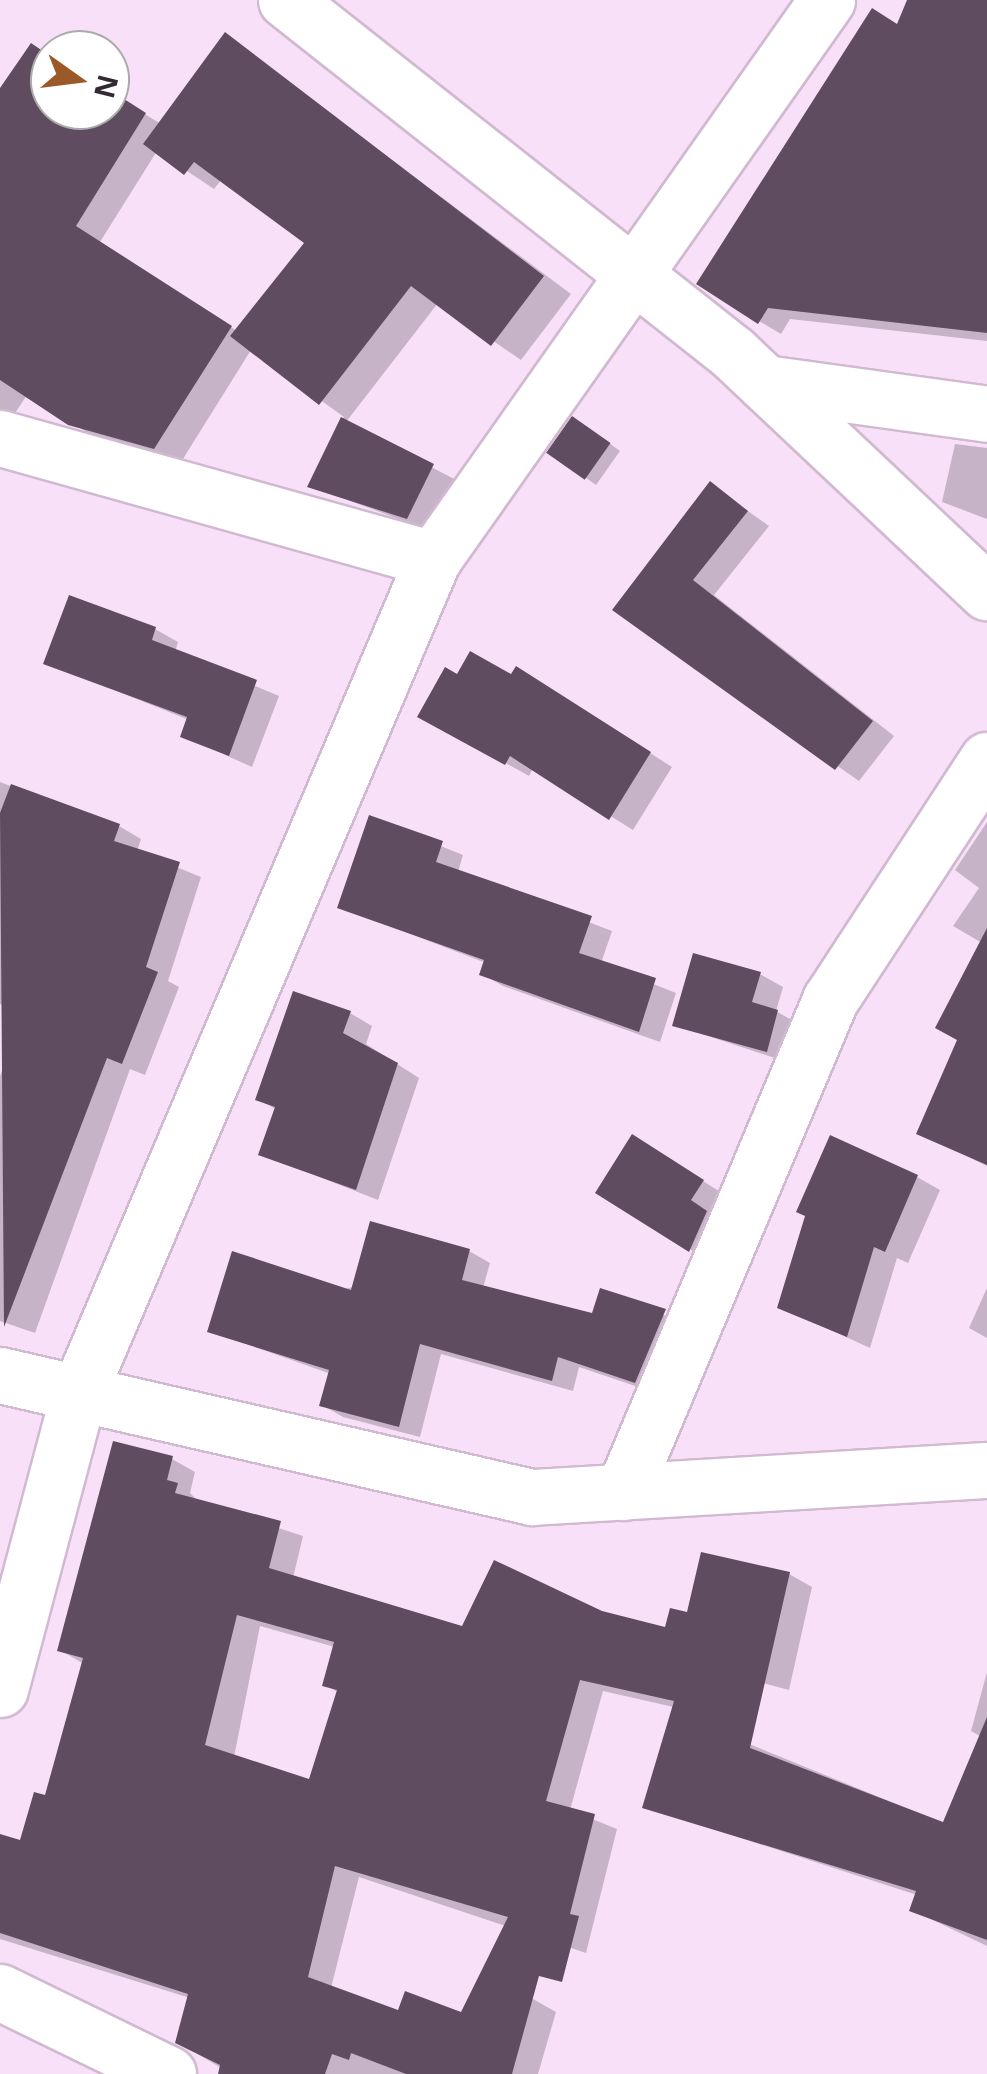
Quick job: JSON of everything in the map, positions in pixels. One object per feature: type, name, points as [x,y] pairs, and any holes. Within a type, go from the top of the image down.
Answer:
[{"type":"main road","points":[[286,0],[765,383],[987,592]]},
{"type":"main road","points":[[0,1689],[78,1392],[433,559],[638,278],[827,0]]},
{"type":"main road","points":[[765,383],[987,414]]},
{"type":"main road","points":[[0,438],[433,559]]},
{"type":"main road","points":[[623,1492],[830,1000],[987,760]]},
{"type":"main road","points":[[0,1375],[532,1497],[987,1470]]},
{"type":"main road","points":[[0,1992],[87,2054],[168,2074]]},
{"type":"building","points":[[907,0],[987,0],[987,333],[768,308],[758,324],[696,284],[872,8],[897,24]]},
{"type":"building","points":[[225,32],[544,276],[491,346],[411,286],[319,405],[230,336],[304,243],[194,162],[184,175],[143,144]]},
{"type":"building","points":[[30,44],[30,130],[130,130],[130,103],[146,113],[76,226],[232,326],[154,449],[68,425],[0,380],[0,88]]},
{"type":"building","points":[[572,416],[611,443],[585,480],[546,453]]},
{"type":"building","points":[[341,417],[434,464],[407,519],[307,487]]},
{"type":"building","points":[[710,481],[748,511],[693,580],[873,721],[835,770],[612,610]]},
{"type":"building","points":[[69,595],[156,627],[152,640],[257,680],[229,756],[180,737],[187,717],[43,664]]},
{"type":"building","points":[[470,651],[511,674],[516,666],[651,752],[609,820],[510,756],[505,765],[417,717],[445,667],[457,674]]},
{"type":"building","points":[[11,784],[120,824],[114,841],[180,862],[146,967],[158,972],[122,1064],[107,1058],[4,1327],[0,813]]},
{"type":"building","points":[[369,815],[443,841],[436,862],[592,916],[579,953],[656,978],[639,1032],[479,975],[484,960],[337,908]]},
{"type":"building","points":[[987,928],[987,1165],[916,1134],[957,1040],[935,1028]]},
{"type":"building","points":[[693,953],[761,972],[752,1002],[778,1010],[767,1052],[672,1026]]},
{"type":"building","points":[[293,991],[351,1011],[343,1033],[398,1063],[356,1190],[258,1155],[275,1107],[255,1100]]},
{"type":"building","points":[[632,1134],[704,1180],[691,1200],[707,1211],[689,1252],[595,1193]]},
{"type":"building","points":[[830,1135],[918,1175],[885,1252],[874,1247],[847,1337],[777,1308],[805,1216],[796,1212]]},
{"type":"building","points":[[370,1221],[470,1249],[462,1280],[592,1313],[600,1288],[666,1309],[635,1383],[558,1357],[552,1381],[420,1344],[399,1427],[319,1406],[329,1370],[207,1332],[232,1251],[351,1290]]},
{"type":"building","points":[[113,1441],[173,1456],[167,1480],[178,1483],[175,1493],[281,1521],[269,1568],[462,1626],[494,1560],[602,1611],[665,1627],[670,1608],[687,1612],[701,1552],[790,1572],[750,1748],[943,1822],[987,1717],[987,1940],[909,1911],[916,1891],[642,1808],[674,1701],[580,1680],[546,1801],[595,1814],[570,1914],[579,1916],[562,1982],[539,1976],[512,2074],[406,2074],[351,2053],[349,2060],[332,2054],[325,2074],[218,2074],[220,2065],[175,2043],[188,1994],[0,1933],[0,1834],[20,1840],[34,1792],[45,1795],[83,1658],[57,1651]],"holes":[[[237,1615],[334,1642],[322,1686],[337,1690],[309,1779],[205,1745]],[[335,1866],[508,1917],[461,2012],[405,1991],[398,2010],[308,1977]]]}]
